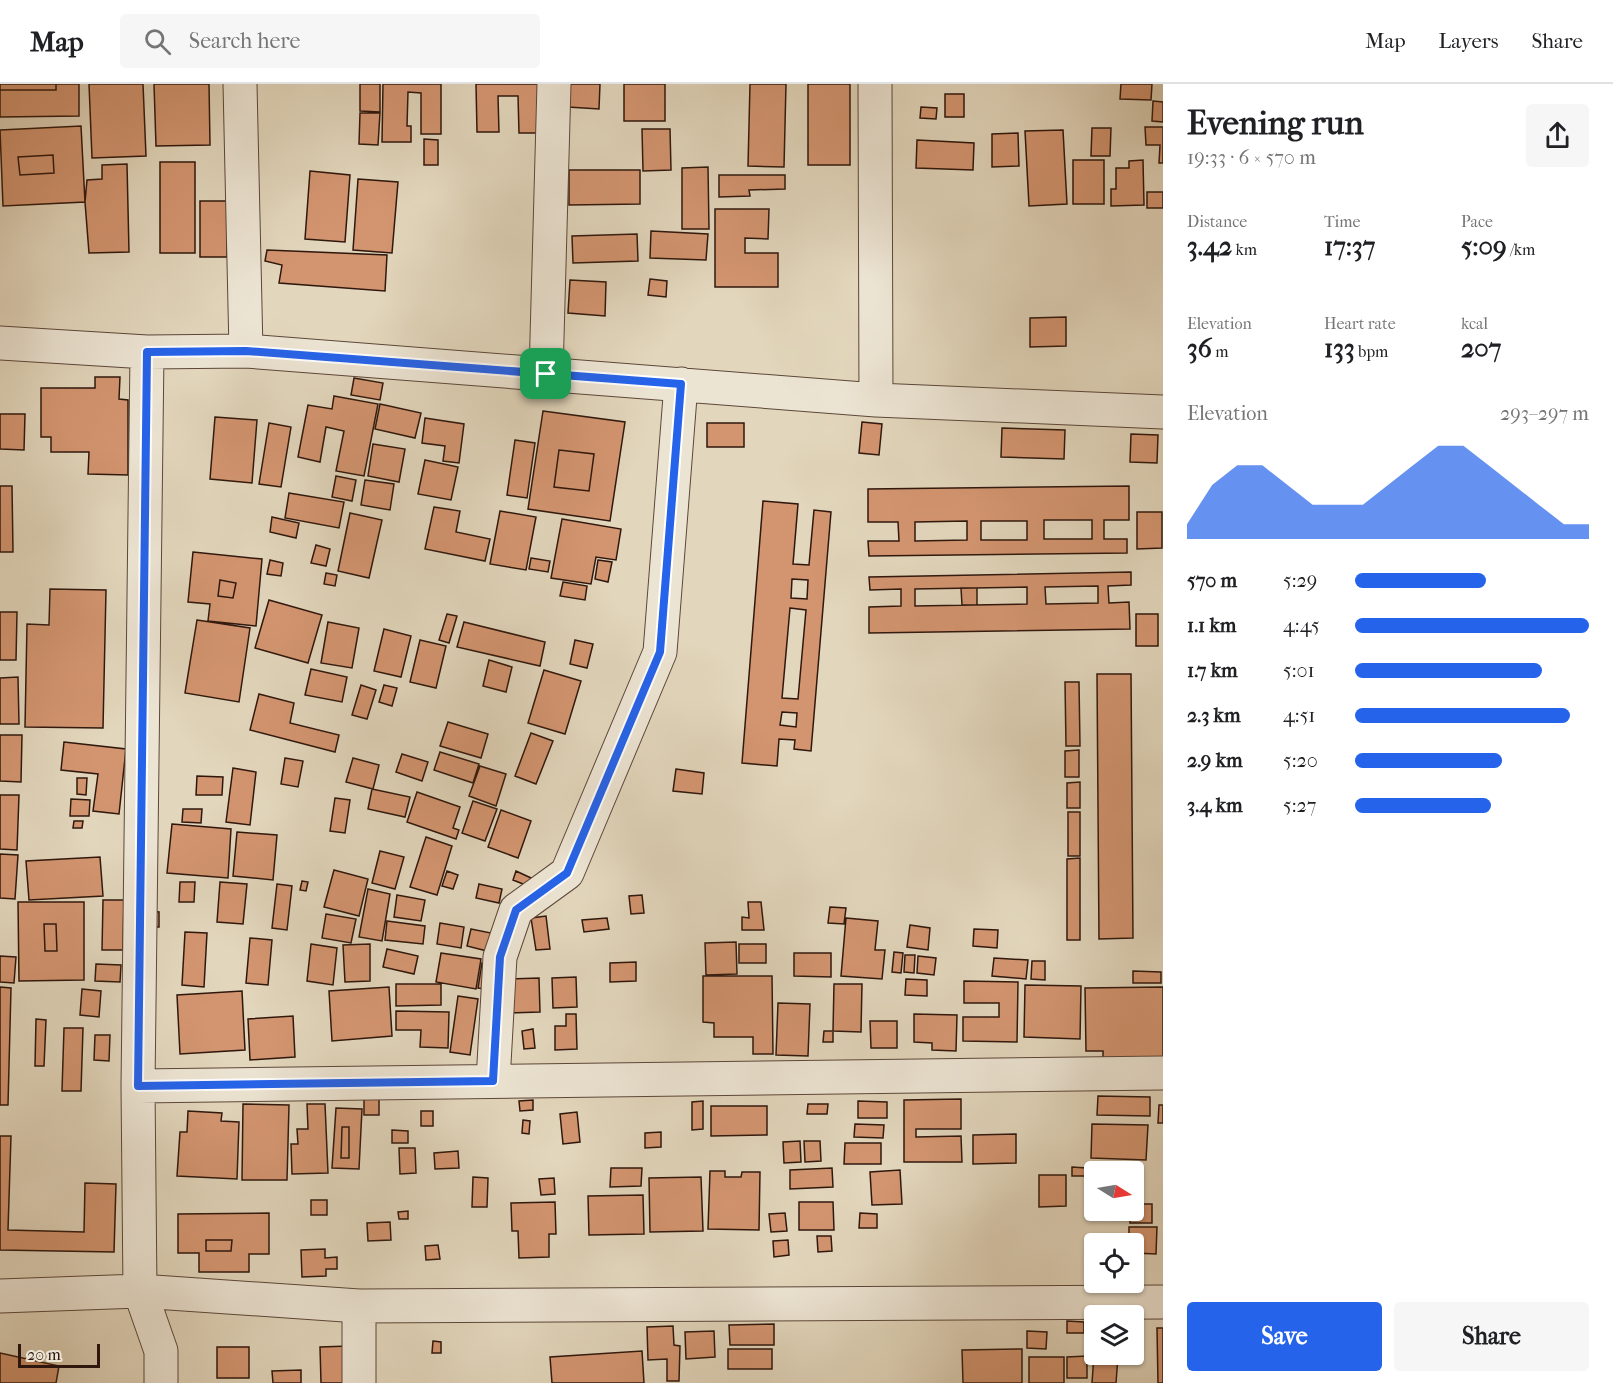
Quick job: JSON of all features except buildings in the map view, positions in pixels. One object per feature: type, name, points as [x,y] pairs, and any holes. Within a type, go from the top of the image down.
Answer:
[{"type":"street","points":[[240,84],[246,351]]},
{"type":"street","points":[[546,374],[554,84]]},
{"type":"street","points":[[875,84],[876,400]]},
{"type":"street","points":[[0,343],[147,352],[246,351],[876,400],[1163,412]]},
{"type":"street","points":[[147,352],[138,1086],[140,1291],[161,1351],[161,1383]]},
{"type":"street","points":[[493,1081],[500,957],[516,910],[567,873],[660,652],[681,384]]},
{"type":"street","points":[[138,1086],[1163,1073]]},
{"type":"street","points":[[0,1296],[140,1291],[359,1306],[1163,1302]]},
{"type":"street","points":[[359,1306],[359,1383]]},
{"type":"route","points":[[246,351],[546,374],[681,384],[660,652],[567,873],[516,910],[500,957],[493,1081],[138,1086],[147,352],[246,351]]}]
